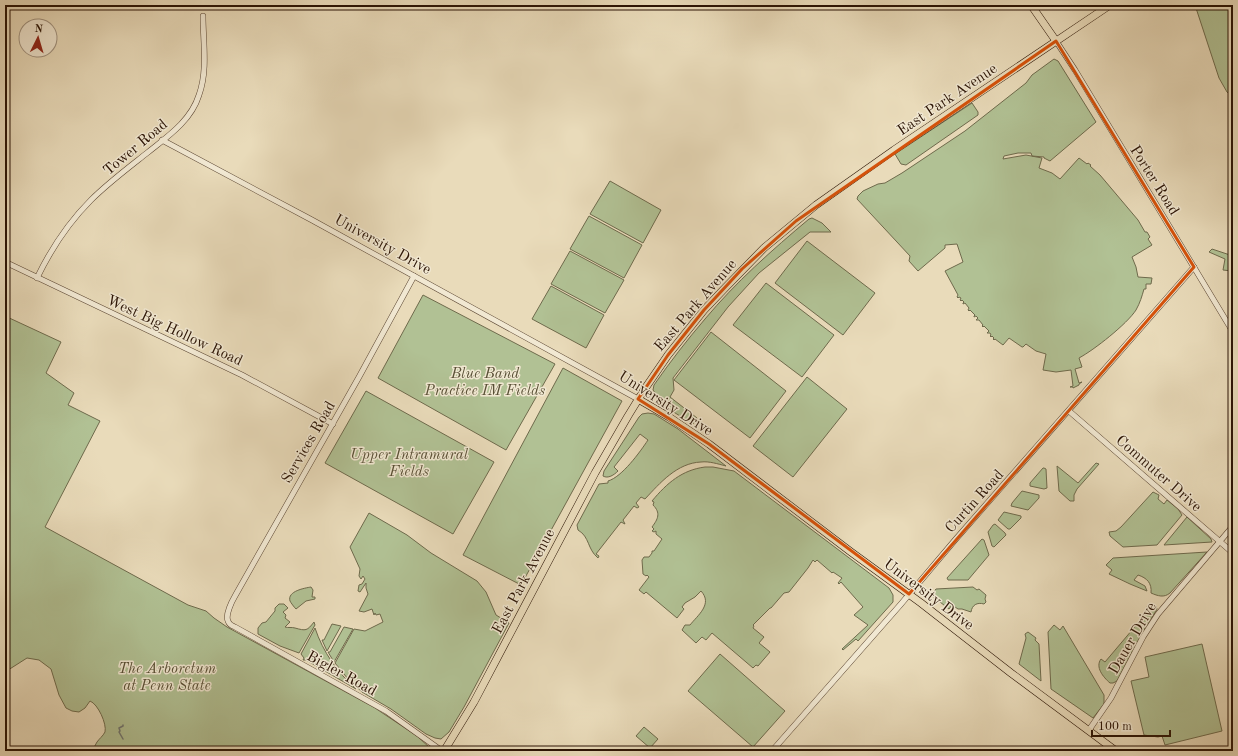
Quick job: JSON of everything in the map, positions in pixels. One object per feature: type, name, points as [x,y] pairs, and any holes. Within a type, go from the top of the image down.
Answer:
[{"type":"main road","points":[[1031,5],[1056,41]]},
{"type":"main road","name":"East Park Avenue","points":[[443,751],[474,702],[595,473],[638,400],[668,355],[704,310],[764,248],[837,189],[1110,5]]},
{"type":"main road","name":"University Drive","points":[[638,400],[670,417],[709,444],[909,594],[1010,673],[1116,751]]},
{"type":"street","name":"Tower Road","points":[[37,278],[64,231],[82,209],[162,140],[171,134],[187,118],[199,96],[204,78],[203,16]]},
{"type":"street","name":"Porter Road","points":[[1056,41],[1233,332]]},
{"type":"street","name":"University Drive","points":[[162,140],[305,216],[638,400]]},
{"type":"street","name":"West Big Hollow Road","points":[[5,262],[242,375],[333,424]]},
{"type":"street","name":"Curtin Road","points":[[772,751],[1194,267]]},
{"type":"street","name":"Services Road","points":[[228,622],[227,618],[235,596],[333,424],[414,276]]},
{"type":"street","name":"Commuter Drive","points":[[1069,411],[1233,553]]},
{"type":"street","name":"Dauer Drive","points":[[1088,730],[1111,698],[1143,637],[1158,614],[1233,526]]},
{"type":"street","name":"Bigler Road","points":[[228,622],[386,711],[443,751]]},
{"type":"highlighted area","points":[[1056,41],[1194,267],[909,594],[709,444],[638,399],[668,355],[704,310],[742,269],[796,221]]},
{"type":"green space","points":[[1195,5],[1233,5],[1233,98],[1227,92],[1219,78]]},
{"type":"green space","points":[[1054,59],[1058,61],[1096,122],[1050,161],[1044,157],[1032,156],[1031,153],[1018,153],[1004,156],[1003,159],[1026,155],[1042,158],[1039,168],[1052,173],[1060,179],[1079,158],[1087,164],[1088,163],[1138,220],[1145,232],[1147,232],[1150,237],[1148,239],[1152,245],[1132,257],[1138,277],[1152,278],[1151,284],[1146,284],[1146,289],[1144,289],[1140,302],[1132,316],[1101,343],[1079,358],[1082,367],[1075,369],[1079,383],[1082,382],[1073,388],[1070,387],[1073,386],[1071,370],[1056,372],[1043,370],[1046,354],[1036,351],[1026,344],[1022,347],[1009,338],[1003,345],[995,339],[994,340],[992,336],[990,336],[990,333],[987,333],[989,331],[982,326],[983,325],[979,320],[976,320],[978,318],[976,316],[974,317],[975,315],[968,310],[969,308],[965,303],[963,304],[964,302],[960,300],[961,298],[957,297],[958,295],[945,271],[963,262],[957,244],[945,245],[945,248],[918,271],[909,261],[910,256],[857,199],[863,191],[878,184],[885,183],[902,173],[965,131],[1026,83],[1032,75]]},
{"type":"green space","points":[[972,103],[978,112],[978,115],[906,165],[901,164],[895,154]]},
{"type":"green space","points":[[610,181],[661,210],[643,243],[590,214]]},
{"type":"green space","points":[[589,216],[642,245],[624,278],[570,249]]},
{"type":"green space","points":[[812,218],[822,223],[831,232],[810,232],[759,273],[728,307],[673,378],[674,390],[670,397],[697,418],[693,424],[659,403],[653,390],[654,385],[698,327],[729,292],[755,267],[795,231]]},
{"type":"green space","points":[[807,241],[875,293],[843,335],[775,283]]},
{"type":"green space","points":[[1212,249],[1233,256],[1232,271],[1223,270],[1225,259],[1209,252]]},
{"type":"green space","points":[[570,251],[624,280],[605,313],[551,284]]},
{"type":"green space","points":[[766,283],[834,335],[802,377],[733,325]]},
{"type":"green space","points":[[551,286],[604,315],[586,348],[532,319]]},
{"type":"green space","name":"Blue Band Practice IM Fields","points":[[423,295],[555,364],[506,450],[378,378]]},
{"type":"green space","name":"The Arboretum at Penn State","points":[[5,316],[61,342],[46,373],[74,393],[68,405],[100,421],[45,527],[188,605],[206,611],[227,627],[375,708],[417,736],[430,748],[430,751],[92,751],[105,732],[105,724],[93,703],[90,701],[85,708],[79,712],[66,708],[59,695],[51,669],[39,660],[27,658],[5,672]]},
{"type":"green space","points":[[711,332],[786,391],[750,438],[674,380]]},
{"type":"green space","points":[[563,368],[622,401],[521,585],[463,555]]},
{"type":"green space","points":[[807,377],[847,409],[793,477],[753,446]]},
{"type":"green space","name":"Upper Intramural Fields","points":[[366,391],[494,462],[453,534],[325,463]]},
{"type":"green space","points":[[642,414],[654,414],[678,429],[726,466],[707,462],[692,463],[670,475],[645,499],[641,497],[636,503],[639,507],[637,508],[634,506],[623,520],[625,524],[621,522],[596,554],[599,556],[598,558],[592,551],[585,536],[578,530],[577,525],[599,484],[608,483],[608,481],[619,475],[630,464],[648,440],[640,434],[614,467],[618,471],[609,477],[603,476],[604,471],[639,417]]},
{"type":"green space","points":[[1096,463],[1099,464],[1077,489],[1074,495],[1074,501],[1070,501],[1059,491],[1057,466],[1078,483]]},
{"type":"green space","points":[[705,467],[734,471],[889,588],[893,595],[893,602],[858,641],[856,639],[843,650],[842,649],[868,625],[854,615],[863,607],[841,582],[839,584],[838,583],[842,578],[833,572],[832,573],[817,560],[815,562],[813,560],[789,592],[784,593],[753,625],[753,628],[764,637],[759,643],[770,652],[758,666],[756,665],[753,668],[712,633],[706,640],[702,637],[696,643],[682,630],[685,625],[690,625],[705,605],[704,596],[701,591],[685,603],[682,607],[684,609],[677,618],[646,592],[644,594],[639,590],[649,577],[643,574],[642,560],[644,557],[649,557],[662,539],[656,534],[656,531],[652,531],[654,529],[652,527],[657,519],[658,513],[653,505],[654,502],[652,501],[669,483],[682,474]]},
{"type":"green space","points":[[1043,468],[1046,469],[1047,488],[1044,489],[1030,486],[1030,483]]},
{"type":"green space","points":[[1022,491],[1039,495],[1039,498],[1028,510],[1011,506]]},
{"type":"green space","points":[[1153,492],[1159,495],[1158,499],[1164,504],[1167,500],[1178,509],[1182,515],[1157,545],[1123,547],[1110,536],[1109,532],[1116,531],[1121,527]]},
{"type":"green space","points":[[1004,512],[1021,516],[1021,518],[1010,529],[998,520]]},
{"type":"green space","points":[[369,513],[407,535],[431,553],[477,581],[486,592],[496,615],[509,623],[464,707],[449,732],[441,739],[426,734],[391,709],[362,692],[348,679],[335,663],[354,629],[365,631],[383,622],[380,614],[376,615],[375,613],[374,615],[372,609],[364,612],[359,611],[368,594],[366,583],[360,592],[358,591],[359,585],[362,584],[365,579],[363,576],[361,579],[359,576],[360,569],[350,547]]},
{"type":"green space","points":[[1187,517],[1211,539],[1212,542],[1164,545]]},
{"type":"green space","points":[[995,524],[1006,535],[994,547],[992,546],[988,532]]},
{"type":"green space","points":[[982,539],[984,540],[989,555],[968,580],[948,580],[947,578]]},
{"type":"green space","points":[[1207,552],[1168,595],[1163,596],[1151,593],[1150,584],[1144,578],[1138,575],[1134,580],[1145,586],[1147,591],[1109,574],[1112,570],[1106,565],[1113,558]]},
{"type":"green space","points":[[311,587],[313,590],[312,597],[315,597],[315,599],[306,601],[296,609],[290,601],[291,595],[294,592]]},
{"type":"green space","points":[[973,587],[977,590],[979,589],[986,595],[986,602],[984,604],[979,603],[975,605],[971,612],[958,609],[952,605],[949,609],[931,595],[936,589]]},
{"type":"green space","points":[[279,604],[284,604],[288,608],[283,612],[286,615],[285,618],[290,622],[285,627],[306,630],[314,622],[315,625],[299,653],[280,646],[258,634],[258,628],[262,623],[266,622]]},
{"type":"green space","points":[[1151,604],[1156,606],[1156,611],[1144,630],[1117,681],[1110,683],[1099,669],[1099,662],[1101,659],[1105,662],[1149,610],[1147,606]]},
{"type":"green space","points":[[332,624],[341,626],[327,651],[322,640],[324,640]]},
{"type":"green space","points":[[1054,625],[1060,630],[1063,626],[1104,695],[1104,704],[1093,718],[1051,689],[1048,632]]},
{"type":"green space","points":[[344,627],[353,629],[334,662],[328,652],[330,652]]},
{"type":"green space","points":[[315,628],[318,637],[331,661],[356,689],[306,660],[303,660],[304,658],[301,654]]},
{"type":"green space","points":[[1028,632],[1036,638],[1035,640],[1039,644],[1041,681],[1019,664],[1026,638],[1025,634]]},
{"type":"green space","points":[[1202,644],[1222,731],[1165,745],[1162,736],[1158,737],[1144,735],[1131,681],[1149,677],[1145,657]]},
{"type":"green space","points":[[720,654],[785,711],[753,747],[688,691]]},
{"type":"green space","points":[[644,727],[658,739],[650,748],[636,736]]},
{"type":"waterway","points":[[123,725],[119,728],[119,732],[123,739]]}]
